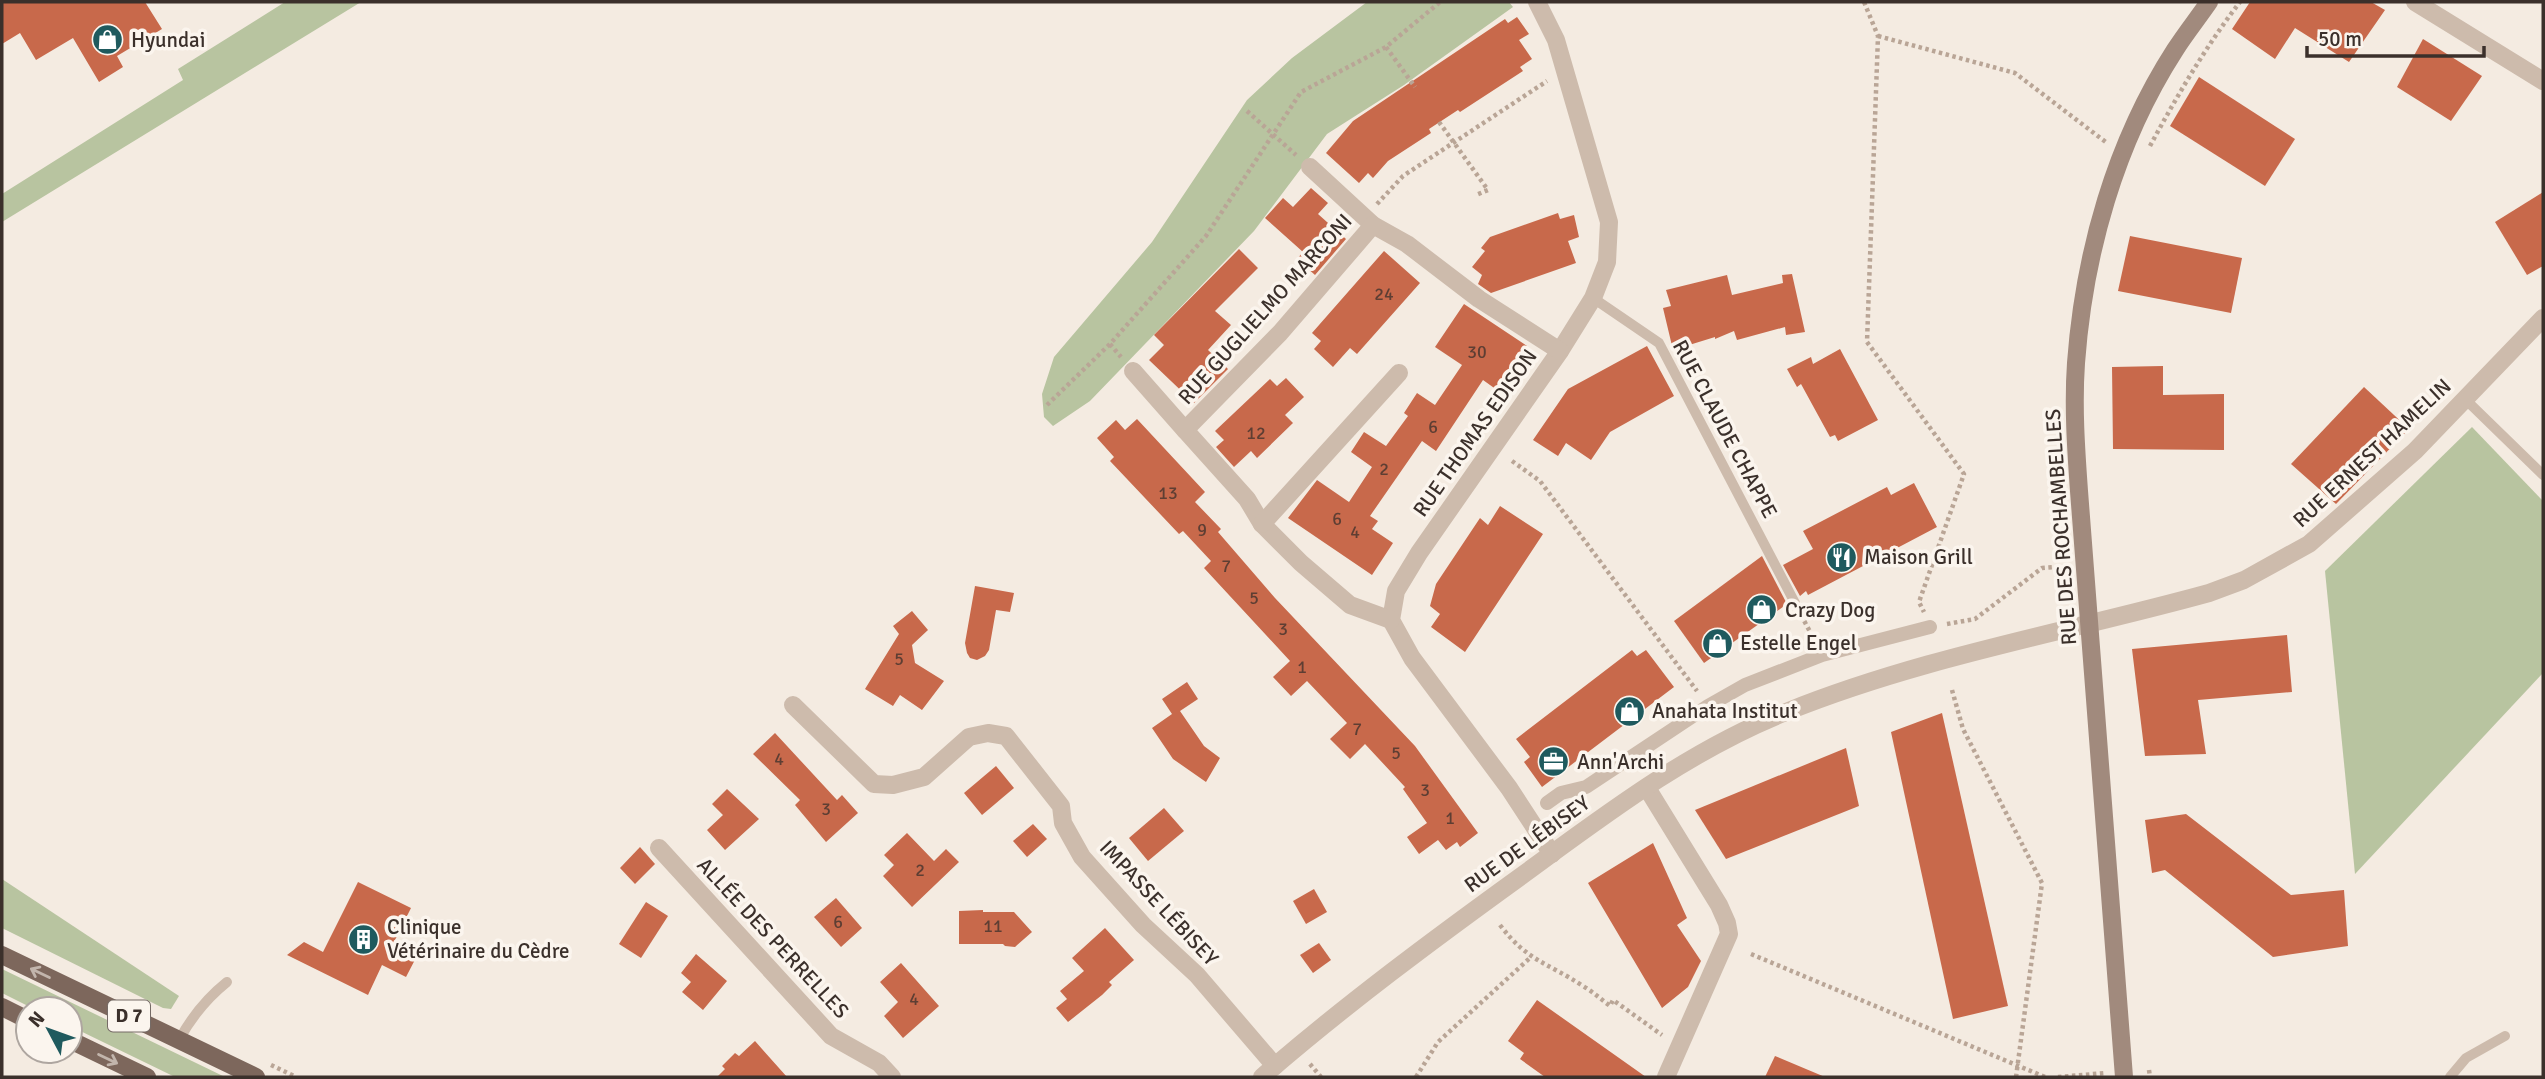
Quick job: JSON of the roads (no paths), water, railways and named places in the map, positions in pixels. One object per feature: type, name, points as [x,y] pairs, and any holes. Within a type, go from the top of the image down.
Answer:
[{"type":"main road","name":"RUE DES ROCHAMBELLES","points":[[2121,1075],[2075,426],[2076,365],[2089,268],[2106,201],[2121,158],[2141,111],[2174,51],[2209,2]]},
{"type":"main road","name":"D 7","points":[[2,955],[256,1077]]},
{"type":"main road","name":"D 7","points":[[84,1047],[147,1077]]},
{"type":"street","name":"RUE THOMAS EDISON","points":[[1391,620],[1396,591],[1419,553],[1560,351],[1592,298],[1607,261],[1609,222],[1556,40],[1537,2]]},
{"type":"street","points":[[2414,2],[2543,81]]},
{"type":"street","name":"RUE GUGLIELMO MARCONI","points":[[1310,167],[1369,221],[1407,244],[1479,299],[1560,351]]},
{"type":"street","name":"RUE GUGLIELMO MARCONI","points":[[1369,221],[1280,333],[1185,430],[1247,499],[1262,524],[1301,562],[1350,605],[1391,620]]},
{"type":"street","name":"RUE ERNEST HAMELIN","points":[[2089,624],[2209,593],[2244,580],[2309,544],[2415,451],[2543,318]]},
{"type":"street","points":[[1133,371],[1185,430]]},
{"type":"street","points":[[1262,524],[1399,373]]},
{"type":"street","points":[[1391,620],[1412,658],[1509,788],[1552,854]]},
{"type":"street","name":"RUE DE LÉBISEY","points":[[1268,1072],[1354,1001],[1552,854],[1647,788],[1730,737],[1784,712],[1840,691],[2089,624]]},
{"type":"street","points":[[1547,803],[1562,793],[1586,787],[1708,706],[1745,685],[1822,655],[1930,627]]},
{"type":"street","name":"IMPASSE LÉBISEY","points":[[793,705],[874,784],[893,785],[924,777],[970,737],[988,733],[1006,736],[1061,806],[1063,823],[1082,857],[1143,925],[1197,975],[1268,1072]]},
{"type":"street","points":[[1647,788],[1719,905],[1729,934],[1667,1077]]},
{"type":"street","name":"ALLÉE DES PERRELLES","points":[[659,848],[831,1036],[879,1063],[892,1077]]},
{"type":"lane","name":"RUE CLAUDE CHAPPE","points":[[1592,298],[1659,343],[1795,603]]},
{"type":"lane","points":[[2465,399],[2543,475]]},
{"type":"lane","points":[[178,1040],[213,993],[227,982]]},
{"type":"lane","points":[[2451,1077],[2466,1058],[2505,1036]]},
{"type":"place","name":"Hyundai","points":[[108,40]]},
{"type":"place","name":"Maison Grill","points":[[1841,557]]},
{"type":"place","name":"Crazy Dog","points":[[1762,610]]},
{"type":"place","name":"Estelle Engel","points":[[1717,643]]},
{"type":"place","name":"Anahata Institut","points":[[1629,711]]},
{"type":"place","name":"Ann'Archi","points":[[1554,762]]},
{"type":"place","name":"Clinique Vétérinaire du Cèdre","points":[[364,939]]}]
